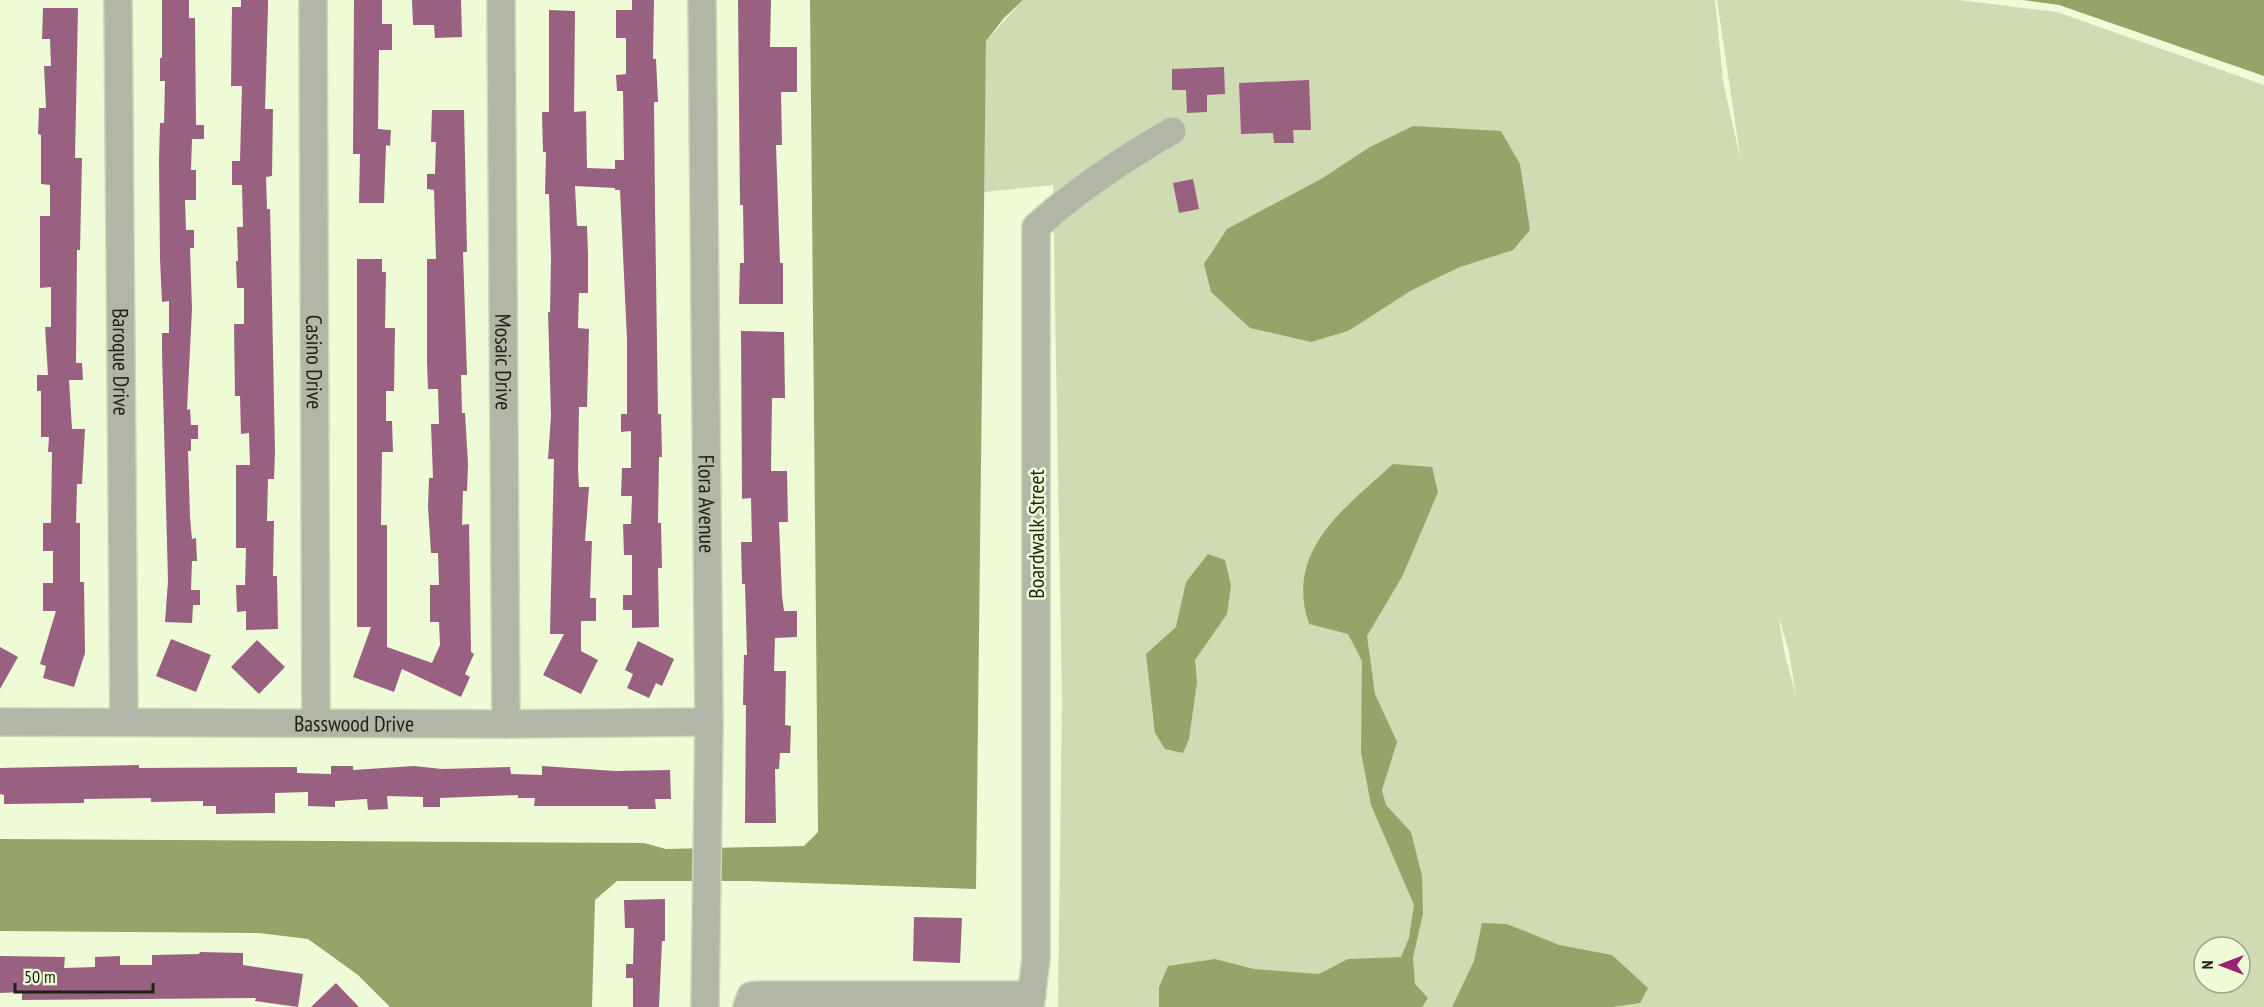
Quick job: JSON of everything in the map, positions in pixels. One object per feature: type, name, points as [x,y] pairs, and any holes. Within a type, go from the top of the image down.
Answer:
[{"type":"street","name":"Baroque Drive","points":[[118,0],[124,722]]},
{"type":"street","name":"Casino Drive","points":[[313,0],[316,723]]},
{"type":"street","name":"Mosaic Drive","points":[[501,0],[506,724]]},
{"type":"street","name":"Flora Avenue","points":[[702,0],[709,722],[705,1007]]},
{"type":"street","name":"Boardwalk Street","points":[[1031,1001],[1036,959],[1036,227],[1073,194],[1127,157],[1172,131]]},
{"type":"street","name":"Basswood Drive","points":[[0,722],[506,724],[709,722]]},
{"type":"street","points":[[747,1007],[751,996],[762,995],[1031,1001]]},
{"type":"shaded area","points":[[810,0],[1023,0],[1004,18],[986,41],[976,889],[749,881],[617,881],[595,900],[592,1007],[390,1007],[358,975],[308,939],[259,933],[0,931],[0,839],[644,843],[666,849],[804,846],[818,832]]},
{"type":"shaded area","points":[[1023,0],[1715,0],[1723,81],[1741,162],[1717,0],[1959,0],[2057,12],[2264,85],[2264,1007],[1058,1007],[1062,700],[1053,185],[984,192],[986,41]],"holes":[[[1778,614],[1789,652],[1796,696],[1785,655]]]},
{"type":"shaded area","points":[[2023,0],[2264,0],[2264,76],[2059,5]]},
{"type":"shaded area","points":[[1413,126],[1501,131],[1520,164],[1530,230],[1513,250],[1460,267],[1412,290],[1348,331],[1311,342],[1250,328],[1211,292],[1204,264],[1227,229],[1321,179],[1370,147]]},
{"type":"shaded area","points":[[1393,464],[1432,467],[1438,492],[1403,575],[1367,636],[1375,694],[1397,742],[1382,790],[1386,805],[1411,832],[1422,876],[1423,913],[1413,958],[1415,984],[1428,998],[1422,1007],[1159,1007],[1159,987],[1168,966],[1215,959],[1254,969],[1319,974],[1348,959],[1401,957],[1409,938],[1414,905],[1371,805],[1361,752],[1362,661],[1348,634],[1309,624],[1303,598],[1305,574],[1312,552],[1324,533],[1356,497]]},
{"type":"shaded area","points":[[1208,554],[1225,560],[1231,586],[1227,614],[1195,660],[1197,682],[1189,739],[1183,753],[1165,749],[1155,733],[1146,654],[1176,627],[1186,582]]},
{"type":"shaded area","points":[[1482,923],[1507,924],[1559,945],[1612,955],[1648,988],[1640,1003],[1612,1007],[1452,1007],[1474,961]]},
{"type":"building","points":[[162,0],[189,0],[189,18],[195,18],[196,125],[204,125],[204,139],[192,139],[191,170],[196,170],[196,200],[185,200],[186,230],[194,230],[194,248],[190,248],[192,309],[187,410],[190,409],[191,425],[198,425],[198,439],[191,439],[191,451],[188,451],[190,517],[192,539],[196,538],[197,561],[192,561],[191,590],[200,590],[200,605],[193,605],[192,623],[165,622],[168,581],[162,333],[169,333],[169,301],[162,302],[160,259],[160,123],[164,123],[165,81],[160,81]]},
{"type":"building","points":[[241,0],[268,0],[265,109],[273,109],[272,176],[266,177],[267,209],[270,209],[275,452],[274,479],[268,479],[267,521],[274,521],[273,576],[277,576],[278,629],[246,630],[246,611],[237,612],[236,585],[245,585],[246,548],[236,548],[236,465],[250,465],[249,433],[241,434],[240,396],[235,396],[234,324],[244,324],[244,288],[237,288],[236,261],[238,261],[237,227],[243,227],[242,185],[232,185],[232,161],[240,161],[242,86],[231,86],[232,7],[241,7]]},
{"type":"building","points":[[354,0],[382,0],[382,24],[392,24],[392,50],[379,50],[378,129],[391,130],[390,146],[386,145],[384,203],[359,203],[360,154],[353,154]]},
{"type":"building","points":[[412,0],[461,0],[462,37],[435,38],[434,25],[413,25]]},
{"type":"building","points":[[632,0],[654,0],[653,59],[656,59],[658,102],[654,102],[658,414],[661,414],[662,457],[659,457],[658,523],[661,523],[662,568],[658,568],[659,627],[632,628],[632,610],[623,610],[623,595],[632,595],[632,555],[624,555],[623,524],[631,524],[632,496],[621,496],[622,468],[631,468],[631,431],[621,432],[621,414],[627,414],[627,339],[620,190],[575,186],[577,226],[587,226],[588,255],[588,293],[579,293],[578,328],[589,329],[587,407],[579,407],[578,470],[579,487],[589,487],[585,541],[592,541],[590,598],[596,598],[596,621],[581,621],[581,651],[598,660],[581,694],[543,675],[564,634],[550,634],[554,459],[548,459],[551,416],[548,312],[550,312],[551,258],[549,194],[545,194],[546,152],[543,152],[542,112],[549,112],[549,10],[575,11],[574,112],[586,111],[587,168],[615,169],[615,160],[624,160],[623,91],[617,91],[616,75],[626,74],[626,38],[616,38],[616,10],[632,10]]},
{"type":"building","points":[[738,0],[771,0],[770,47],[797,47],[797,92],[781,92],[782,145],[776,145],[780,263],[783,263],[783,304],[739,304],[740,263],[744,263],[743,205],[740,205]]},
{"type":"building","points":[[43,8],[78,8],[75,158],[82,158],[80,250],[77,250],[76,363],[82,363],[83,380],[69,380],[72,429],[85,429],[82,484],[77,484],[76,523],[80,523],[80,582],[84,582],[85,653],[74,687],[43,678],[46,666],[40,664],[56,611],[43,611],[43,583],[53,583],[53,551],[43,551],[43,523],[51,523],[52,452],[48,452],[49,437],[41,437],[41,391],[37,391],[37,375],[48,375],[45,327],[51,327],[51,287],[40,288],[40,216],[50,216],[50,185],[41,184],[41,135],[38,134],[39,108],[46,108],[44,66],[51,66],[50,39],[42,39]]},
{"type":"building","points":[[1224,67],[1225,94],[1207,95],[1207,112],[1187,113],[1186,90],[1172,90],[1172,69]]},
{"type":"building","points":[[1309,80],[1311,130],[1293,130],[1294,143],[1274,143],[1273,133],[1241,134],[1239,83]]},
{"type":"building","points":[[432,110],[464,110],[467,252],[463,252],[467,375],[461,375],[462,413],[465,413],[468,464],[467,491],[463,491],[462,525],[469,524],[471,652],[474,654],[465,674],[470,677],[461,697],[402,669],[394,692],[353,677],[371,627],[357,627],[357,259],[382,259],[382,272],[386,272],[385,328],[395,328],[394,391],[386,391],[386,421],[392,421],[393,452],[382,452],[381,525],[387,525],[387,647],[432,663],[440,645],[439,622],[430,622],[430,585],[439,585],[438,553],[431,553],[428,507],[429,478],[433,478],[431,424],[439,424],[438,389],[428,389],[427,362],[427,259],[436,259],[434,190],[427,189],[427,174],[435,174],[436,142],[431,142]]},
{"type":"building","points":[[1193,179],[1199,209],[1179,213],[1173,183]]},
{"type":"building","points":[[741,331],[784,332],[785,398],[772,398],[771,471],[787,471],[788,522],[779,522],[782,596],[784,611],[797,611],[797,637],[775,638],[774,671],[786,671],[785,725],[791,726],[790,753],[780,753],[779,769],[775,769],[776,823],[745,823],[746,705],[743,705],[744,655],[747,655],[741,542],[752,542],[751,498],[742,499]]},
{"type":"building","points":[[171,639],[211,655],[196,692],[156,676]]},
{"type":"building","points":[[257,640],[285,667],[259,694],[231,667]]},
{"type":"building","points":[[638,641],[674,659],[662,686],[656,683],[649,698],[627,688],[633,674],[625,670]]},
{"type":"building","points":[[0,647],[18,657],[0,689]]},
{"type":"building","points":[[139,765],[139,768],[297,767],[297,773],[331,774],[331,766],[353,766],[353,770],[414,766],[442,769],[510,767],[511,774],[542,775],[542,766],[615,771],[670,770],[671,799],[655,799],[656,809],[628,809],[628,806],[534,806],[535,798],[518,798],[518,795],[440,798],[440,807],[423,807],[423,797],[387,796],[388,809],[368,810],[367,799],[335,801],[335,807],[308,806],[308,792],[275,793],[275,813],[216,814],[216,806],[203,806],[203,801],[151,802],[151,798],[84,799],[84,803],[4,804],[4,795],[0,794],[0,768]]},
{"type":"building","points":[[665,899],[665,941],[662,941],[659,1007],[633,1007],[633,978],[626,978],[626,964],[633,964],[634,928],[625,928],[624,900]]},
{"type":"building","points":[[914,917],[962,918],[960,963],[913,961]]},
{"type":"building","points":[[200,952],[243,953],[243,965],[303,974],[298,1007],[255,1001],[256,998],[22,1000],[22,992],[0,993],[0,956],[65,957],[64,968],[95,967],[95,957],[120,956],[120,965],[152,965],[152,955],[199,954]]},
{"type":"building","points":[[336,983],[359,1007],[311,1007]]}]
